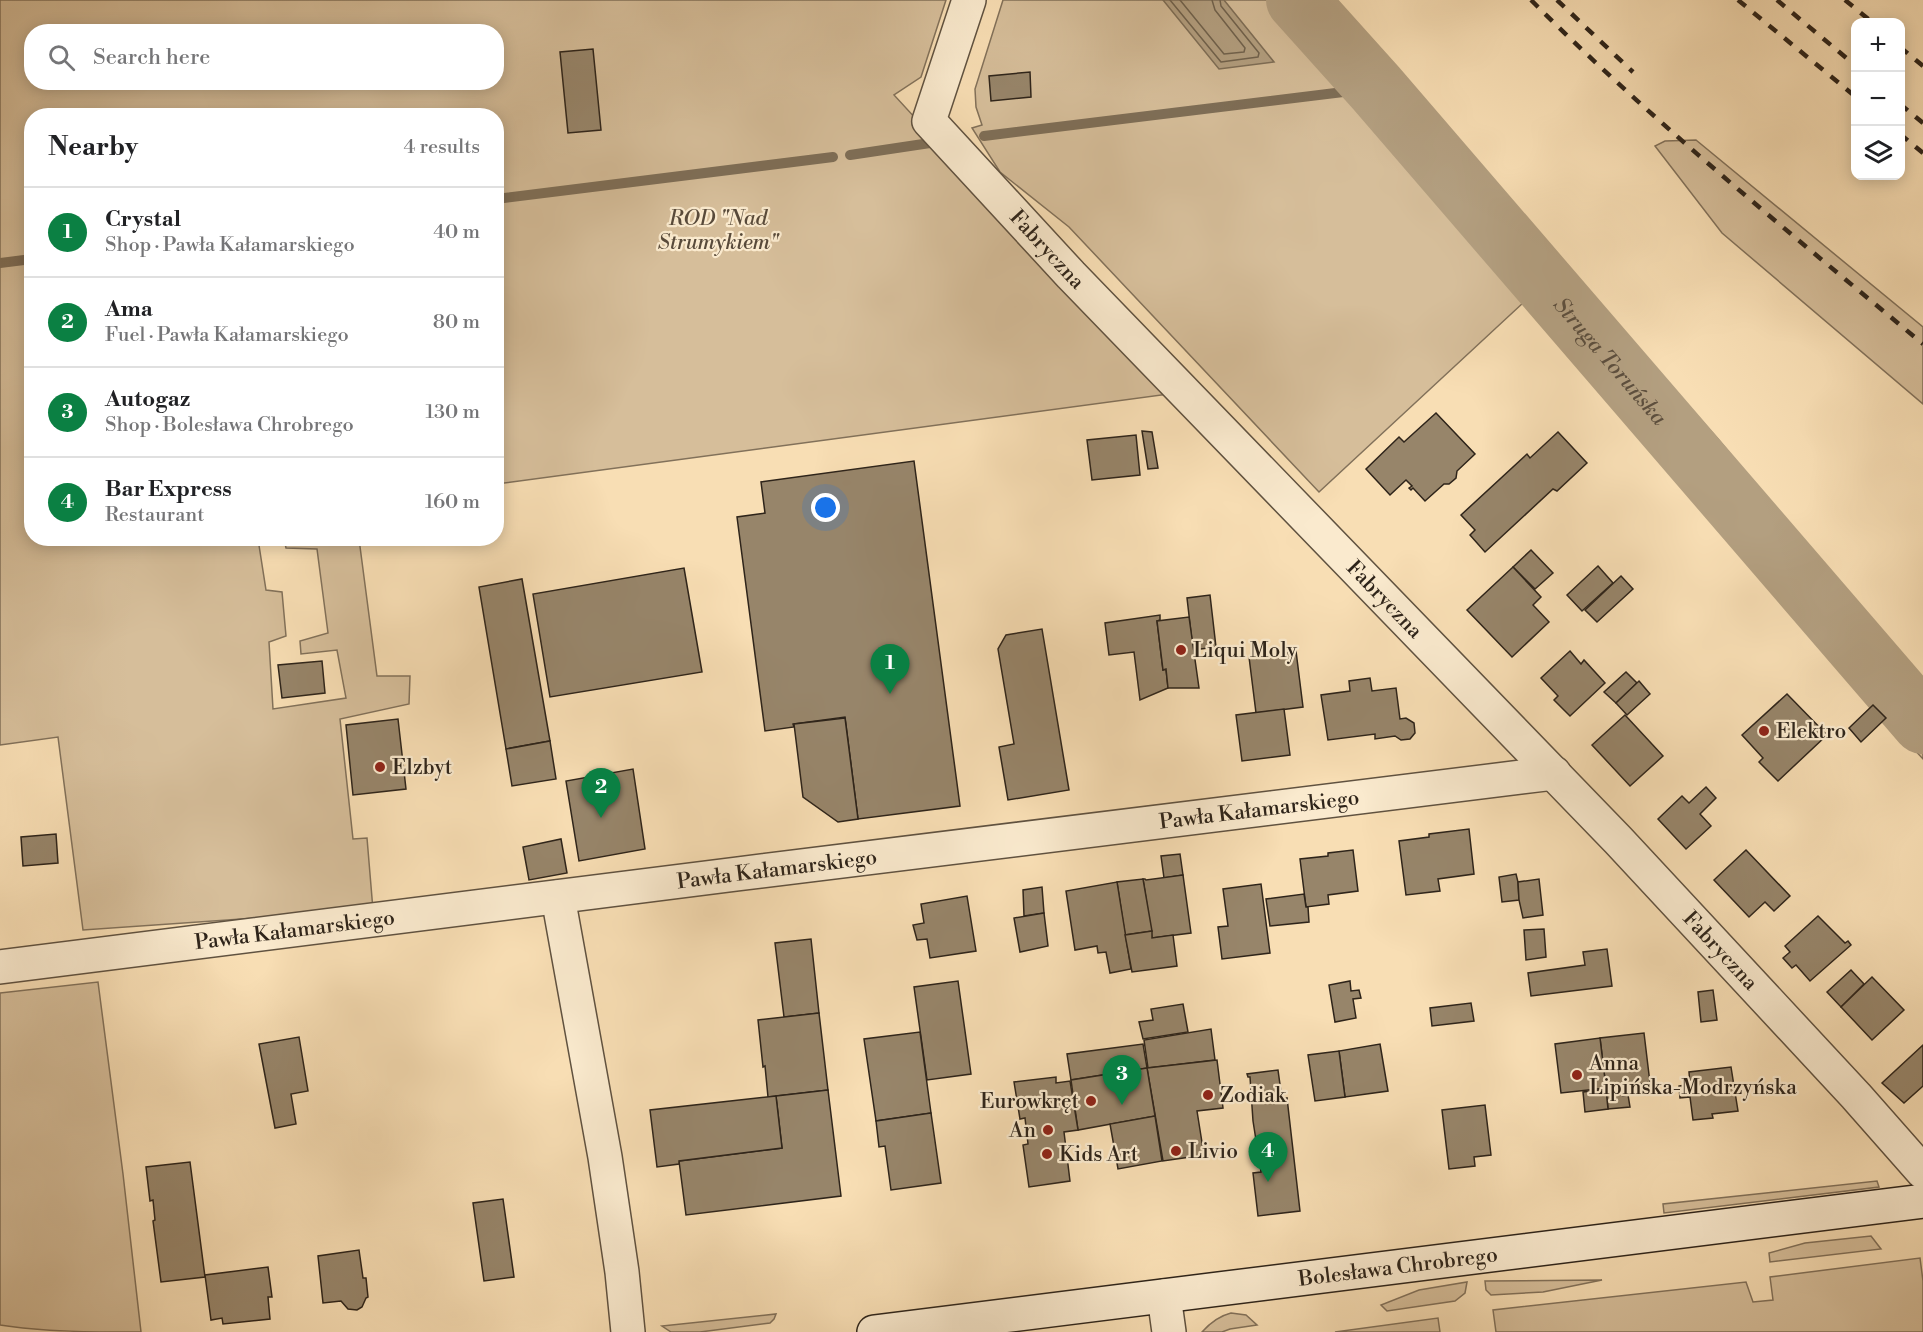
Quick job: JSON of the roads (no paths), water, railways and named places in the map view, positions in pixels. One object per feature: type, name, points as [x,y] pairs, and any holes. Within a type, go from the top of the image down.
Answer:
[{"type":"street","name":"Fabryczna","points":[[969,0],[929,121],[1071,275],[1554,773],[1838,1076],[1923,1173]]},
{"type":"street","name":"Pawła Kałamarskiego","points":[[0,967],[1554,773]]},
{"type":"street","points":[[558,897],[605,1157],[622,1272],[628,1332]]},
{"type":"street","name":"Bolesława Chrobrego","points":[[874,1332],[1923,1202]]},
{"type":"street","points":[[1164,1296],[1169,1332]]},
{"type":"water","points":[[1163,0],[1224,0],[1274,62],[1219,69]]},
{"type":"waterway","name":"Struga Toruńska","points":[[1297,0],[1376,88],[1923,723]]},
{"type":"waterway","points":[[984,136],[1376,88]]},
{"type":"waterway","points":[[850,155],[930,143]]},
{"type":"waterway","points":[[504,198],[833,157]]},
{"type":"waterway","points":[[0,263],[24,260]]},
{"type":"railway","points":[[1531,0],[1674,134],[1923,344]]},
{"type":"railway","points":[[1557,0],[1633,72]]},
{"type":"railway","points":[[1738,0],[1851,93]]},
{"type":"railway","points":[[1777,0],[1851,62]]},
{"type":"railway","points":[[1845,0],[1867,18]]},
{"type":"railway","points":[[1905,51],[1923,66]]},
{"type":"railway","points":[[1905,108],[1923,123]]},
{"type":"railway","points":[[1905,138],[1923,153]]},
{"type":"place","name":"Liqui Moly","points":[[1181,650]]},
{"type":"place","name":"Crystal","points":[[890,694]]},
{"type":"place","name":"Elektro","points":[[1764,731]]},
{"type":"place","name":"Elzbyt","points":[[380,767]]},
{"type":"place","name":"Ama","points":[[601,818]]},
{"type":"place","name":"Anna Lipińska-Modrzyńska","points":[[1577,1075]]},
{"type":"place","name":"Zodiak","points":[[1208,1095]]},
{"type":"place","name":"Eurowkręt","points":[[1091,1101]]},
{"type":"place","name":"Autogaz","points":[[1122,1105]]},
{"type":"place","name":"An","points":[[1048,1130]]},
{"type":"place","name":"Livio","points":[[1176,1151]]},
{"type":"place","name":"Kids Art","points":[[1047,1154]]},
{"type":"place","name":"Bar Express","points":[[1268,1182]]},
{"type":"park label","name":"ROD \"Nad Strumykiem\"","points":[[718,230]]}]
